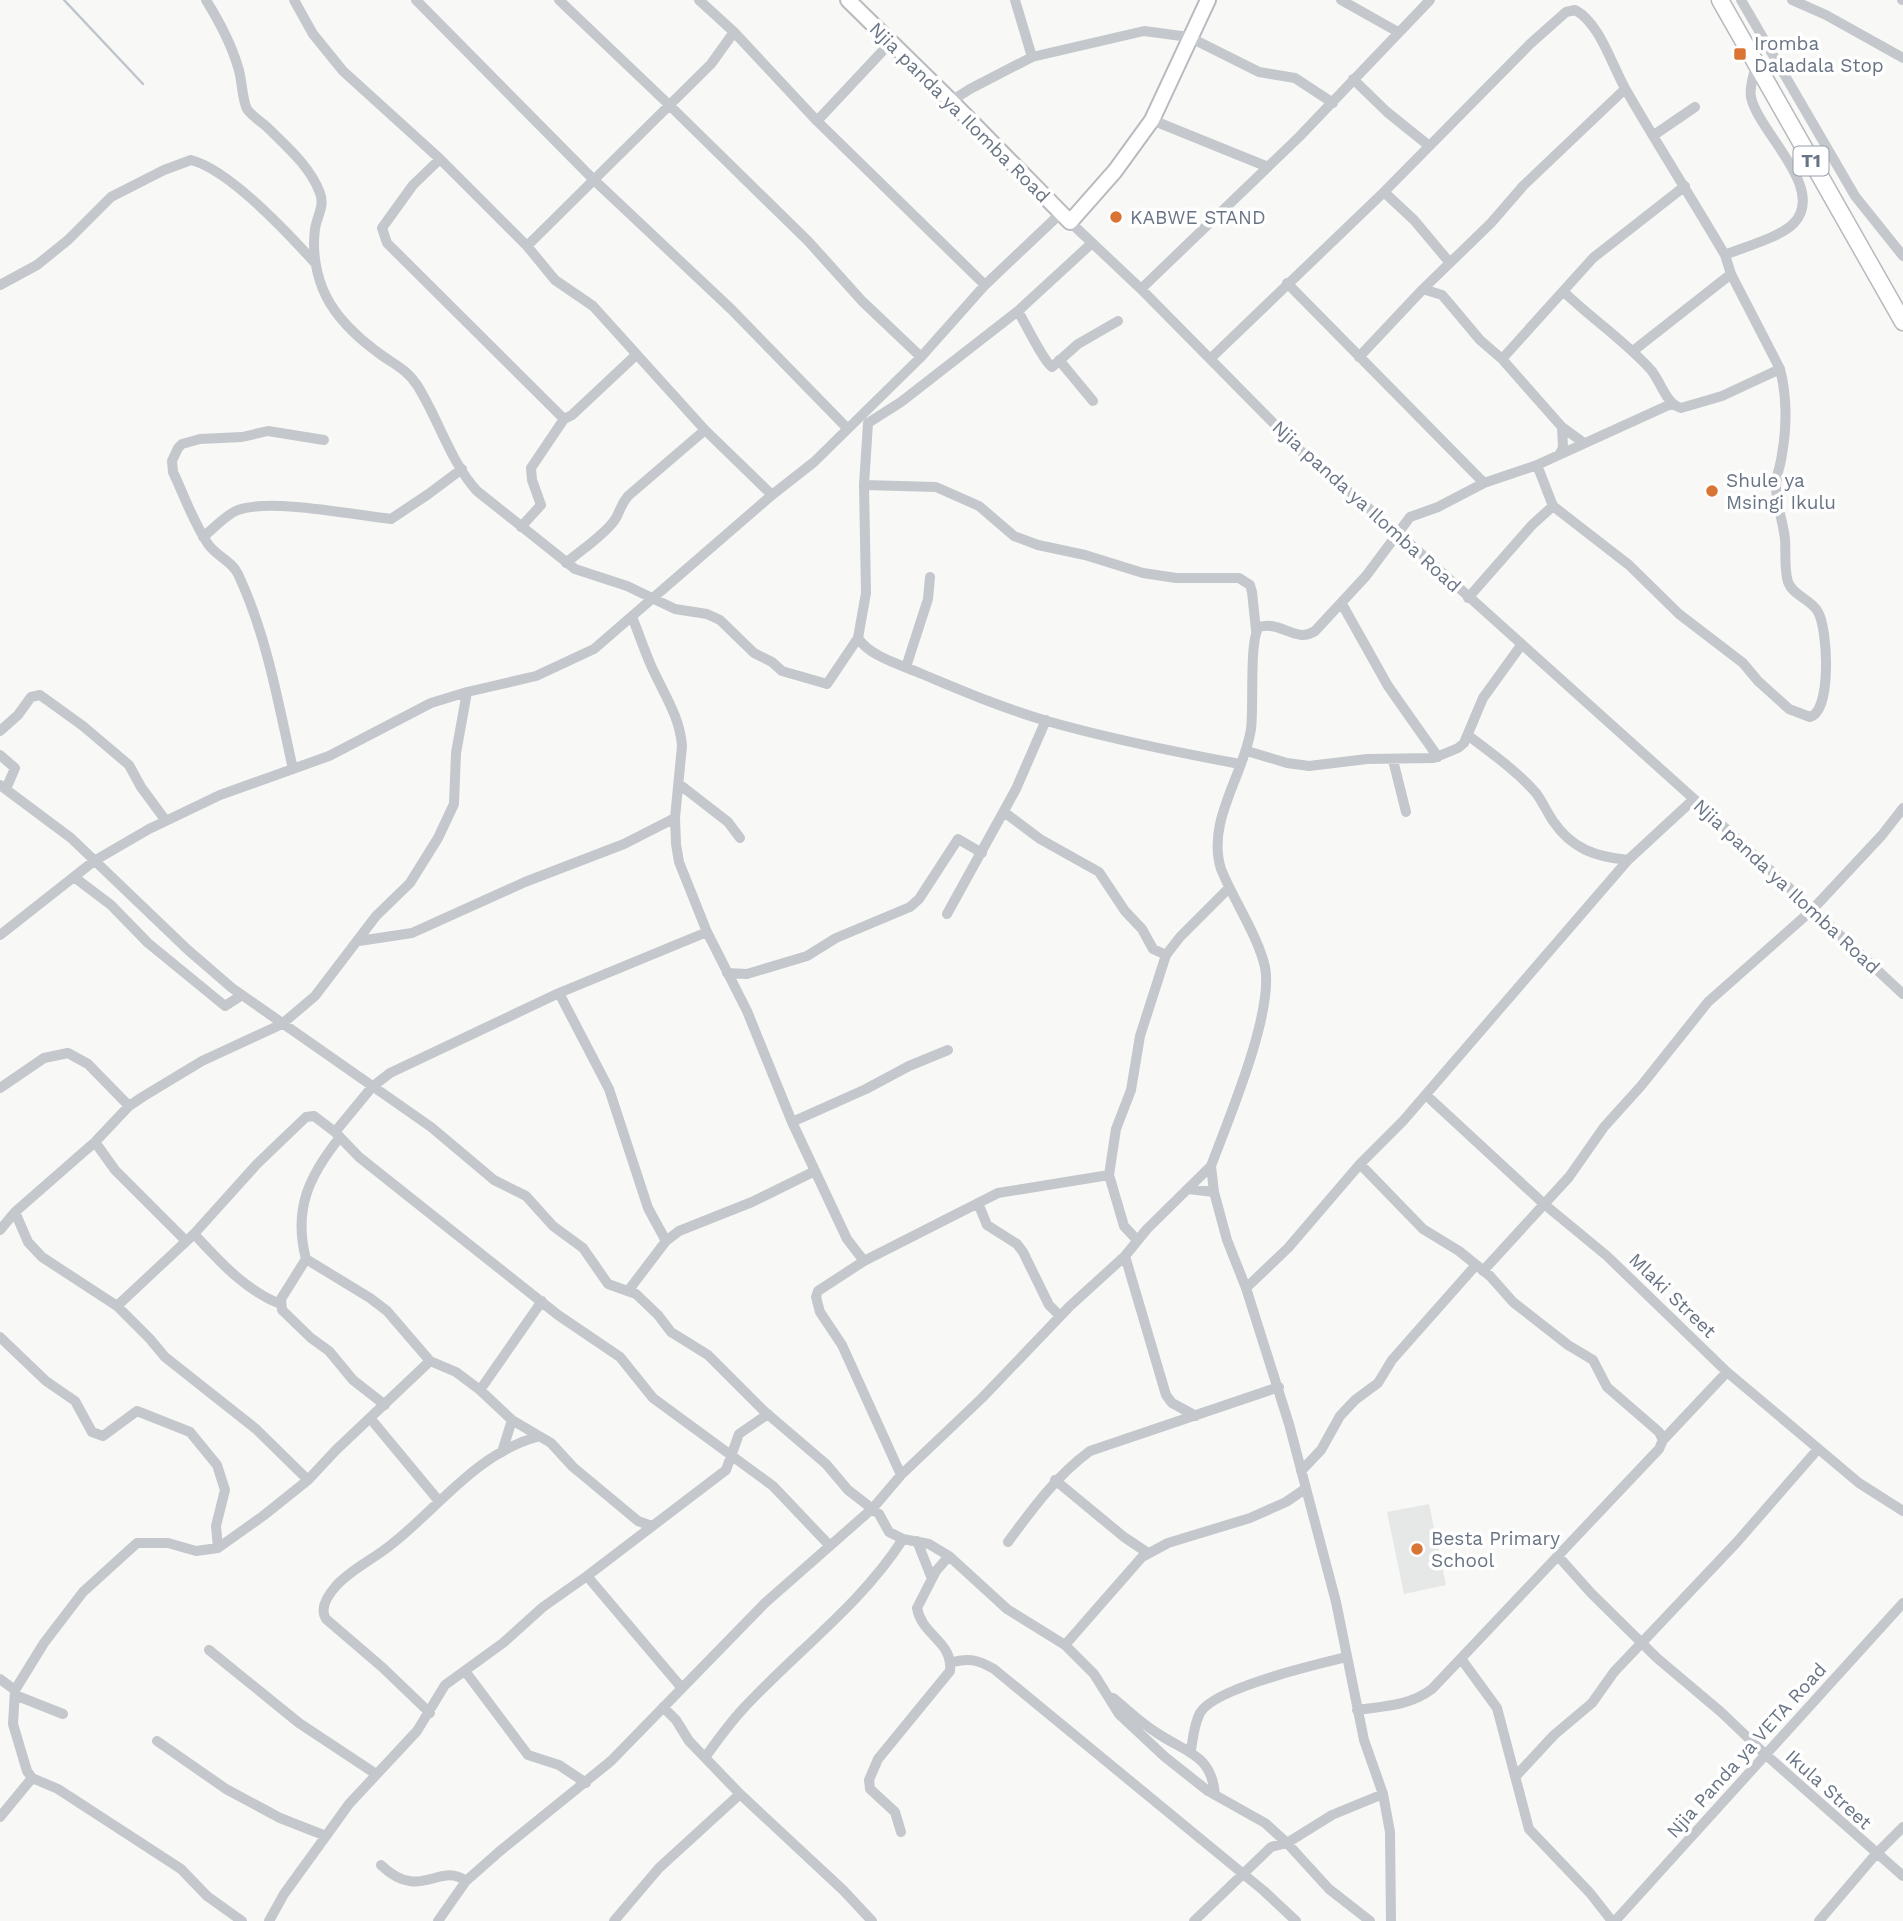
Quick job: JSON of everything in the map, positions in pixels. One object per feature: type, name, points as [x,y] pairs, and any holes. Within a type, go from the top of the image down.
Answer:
[{"type":"highway","name":"T1","points":[[1720,0],[1903,322]]},
{"type":"main road","name":"Njia panda ya Ilomba Road","points":[[848,0],[1065,217]]},
{"type":"main road","points":[[1065,217],[1115,171],[1152,120],[1208,0]]},
{"type":"street","points":[[206,0],[222,25],[239,67],[248,109],[305,167],[321,195],[314,248],[315,262],[325,295],[335,311],[375,351],[412,377],[467,480],[521,527],[583,573],[627,586],[675,609],[707,614],[720,620],[754,653],[772,662],[782,671],[827,684],[858,638],[866,582],[864,485],[868,423],[901,402],[1018,311],[1093,243]]},
{"type":"street","points":[[294,0],[313,34],[343,71],[440,159],[527,246],[555,280],[597,309],[705,430],[772,495]]},
{"type":"street","points":[[416,0],[593,179],[731,309],[847,428]]},
{"type":"street","points":[[559,0],[669,104],[808,242],[862,301],[921,357]]},
{"type":"street","points":[[699,0],[734,32],[817,121],[985,285]]},
{"type":"street","points":[[1015,0],[1032,57]]},
{"type":"street","points":[[1341,0],[1398,33]]},
{"type":"street","points":[[1142,289],[1333,103],[1430,0]]},
{"type":"street","points":[[1741,0],[1855,196],[1903,256]]},
{"type":"street","points":[[1792,0],[1826,15],[1903,58]]},
{"type":"street","points":[[1210,359],[1384,192],[1530,44],[1571,10],[1583,14],[1593,25],[1625,89],[1725,255],[1731,274],[1780,369],[1784,383],[1784,427],[1776,487],[1785,539],[1787,580],[1792,589],[1815,608],[1824,627],[1826,681],[1821,710],[1814,717],[1799,715],[1789,709],[1758,681],[1743,663],[1679,614],[1629,565],[1553,506],[1537,465]]},
{"type":"street","points":[[951,101],[1032,57],[1144,31],[1189,37],[1259,72],[1296,78],[1333,103]]},
{"type":"street","points":[[527,246],[716,58],[734,32]]},
{"type":"street","points":[[817,121],[891,43]]},
{"type":"street","points":[[1725,255],[1783,232],[1796,222],[1804,199],[1793,168],[1758,114],[1751,97],[1756,65]]},
{"type":"street","points":[[1353,79],[1387,113],[1428,145]]},
{"type":"street","points":[[1359,357],[1523,186],[1625,89]]},
{"type":"street","points":[[1654,135],[1695,107]]},
{"type":"street","points":[[1152,120],[1268,167]]},
{"type":"street","points":[[440,159],[414,185],[383,224],[387,243],[564,419]]},
{"type":"street","points":[[0,285],[37,265],[68,240],[86,219],[111,197],[164,170],[191,160],[218,174],[246,195],[279,223],[315,262]]},
{"type":"street","points":[[1502,359],[1593,258],[1685,186]]},
{"type":"street","points":[[1384,192],[1414,220],[1446,267],[1442,295]]},
{"type":"street","points":[[0,935],[94,862],[166,821],[220,795],[329,756],[432,703],[536,676],[594,649],[814,462],[921,357],[985,285],[1065,217]]},
{"type":"street","name":"Njia panda ya Ilomba Road","points":[[1065,217],[1142,289],[1303,452],[1398,533],[1694,799],[1903,994]]},
{"type":"street","points":[[1633,351],[1731,274]]},
{"type":"street","points":[[1287,283],[1484,483]]},
{"type":"street","points":[[1423,289],[1442,295],[1480,340],[1502,359],[1562,427],[1584,443]]},
{"type":"street","points":[[1564,292],[1633,351],[1653,372],[1671,404],[1681,408],[1722,396],[1780,369]]},
{"type":"street","points":[[1018,311],[1045,361],[1052,367],[1088,338],[1118,321]]},
{"type":"street","points":[[521,527],[541,505],[532,480],[531,468],[564,419],[572,415],[636,355]]},
{"type":"street","points":[[1059,360],[1093,401]]},
{"type":"street","points":[[1256,630],[1262,625],[1270,625],[1306,637],[1342,604],[1382,558],[1410,517],[1438,507],[1484,483],[1537,465],[1671,404]]},
{"type":"street","points":[[1559,455],[1563,448],[1562,427]]},
{"type":"street","points":[[566,563],[616,519],[619,506],[628,496],[705,430]]},
{"type":"street","points":[[293,769],[275,677],[255,616],[237,571],[214,551],[203,537],[173,472],[173,454],[182,444],[200,439],[242,437],[268,431],[324,440]]},
{"type":"street","points":[[203,537],[235,511],[263,506],[362,513],[391,519],[462,469]]},
{"type":"street","points":[[438,1921],[466,1881],[611,1760],[765,1604],[873,1508],[901,1475],[982,1398],[1060,1316],[1125,1256],[1211,1166],[1246,1073],[1266,987],[1264,964],[1228,888],[1217,857],[1217,838],[1240,764],[1247,751],[1251,727],[1256,630],[1250,585],[1239,579],[1176,578],[1143,573],[1085,555],[1038,545],[1011,535],[979,506],[936,487],[864,485]]},
{"type":"street","points":[[1468,598],[1532,525],[1553,506]]},
{"type":"street","points":[[906,667],[928,599],[930,577]]},
{"type":"street","points":[[1342,604],[1388,686],[1438,757]]},
{"type":"street","points":[[632,617],[678,722],[682,747],[675,818],[679,862],[707,932],[747,1012],[792,1122],[847,1239],[864,1261]]},
{"type":"street","points":[[858,638],[864,645],[906,667],[1046,720],[1175,752],[1240,764]]},
{"type":"street","points":[[1247,751],[1287,763],[1309,766],[1367,759],[1438,757],[1458,748],[1469,736],[1483,698],[1522,644]]},
{"type":"street","points":[[0,1230],[15,1212],[95,1142],[129,1106],[202,1061],[282,1024],[315,996],[376,916],[415,876],[439,838],[454,804],[455,765],[467,692]]},
{"type":"street","points":[[0,731],[18,715],[31,697],[40,695],[130,765],[141,787],[166,821]]},
{"type":"street","points":[[947,914],[1004,812],[1046,720]]},
{"type":"street","points":[[1469,736],[1495,755],[1535,792],[1553,821],[1571,840],[1594,855],[1628,860]]},
{"type":"street","points":[[0,755],[15,768],[3,787],[71,838],[188,950],[242,995],[431,1127],[494,1180],[526,1196],[553,1226],[583,1248],[608,1284],[643,1299],[671,1332],[708,1355],[768,1415],[826,1464],[848,1490],[873,1508],[889,1532],[903,1539],[929,1545],[949,1556],[1007,1609],[1065,1645],[1094,1674],[1112,1706],[1125,1720],[1184,1773],[1215,1795],[1254,1815],[1287,1843],[1329,1889],[1368,1921]]},
{"type":"street","points":[[1393,760],[1406,812]]},
{"type":"street","points":[[679,783],[728,822],[740,838]]},
{"type":"street","points":[[1246,1288],[1288,1248],[1360,1164],[1426,1095],[1628,860],[1694,799]]},
{"type":"street","points":[[1301,1471],[1321,1450],[1340,1416],[1378,1382],[1392,1360],[1569,1177],[1604,1127],[1641,1086],[1708,1002],[1812,910],[1882,835],[1903,808]]},
{"type":"street","points":[[1004,812],[1040,839],[1099,872],[1125,911],[1142,929],[1153,949],[1166,955]]},
{"type":"street","points":[[359,941],[412,933],[525,882],[617,847],[675,818]]},
{"type":"street","points":[[727,973],[747,974],[807,956],[836,938],[901,912],[919,899],[957,839],[982,853]]},
{"type":"street","points":[[74,877],[111,905],[148,943],[225,1006],[242,995]]},
{"type":"street","points":[[1138,1240],[1125,1226],[1109,1175],[1116,1129],[1131,1090],[1140,1036],[1166,955],[1228,888]]},
{"type":"street","points":[[652,1526],[638,1521],[573,1467],[551,1443],[512,1420],[456,1372],[430,1361],[387,1311],[306,1259],[302,1246],[302,1205],[308,1185],[337,1135],[372,1087],[390,1073],[559,993],[707,932]]},
{"type":"street","points":[[559,993],[609,1089],[649,1208],[666,1241]]},
{"type":"street","points":[[792,1122],[948,1050]]},
{"type":"street","points":[[0,1088],[44,1058],[68,1053],[88,1064],[129,1106]]},
{"type":"street","name":"Mlaki Street","points":[[1426,1095],[1545,1204],[1607,1256],[1727,1372],[1865,1488],[1903,1511]]},
{"type":"street","points":[[117,1306],[190,1238],[256,1165],[306,1117],[317,1117],[359,1157],[542,1301],[620,1357],[653,1398],[773,1486],[830,1546]]},
{"type":"street","points":[[95,1142],[114,1170],[190,1238],[240,1281],[261,1296],[280,1304]]},
{"type":"street","points":[[1360,1164],[1423,1228],[1459,1251],[1513,1301],[1568,1345],[1593,1360],[1607,1387],[1659,1432],[1663,1440]]},
{"type":"street","points":[[1211,1166],[1214,1192],[1227,1240],[1279,1387],[1327,1565],[1364,1740],[1383,1794],[1390,1832],[1391,1921]]},
{"type":"street","points":[[628,1291],[666,1241],[699,1221],[752,1202],[816,1171]]},
{"type":"street","points":[[901,1475],[842,1345],[820,1312],[816,1297],[824,1286],[864,1261],[998,1194],[1109,1175]]},
{"type":"street","points":[[798,1179],[808,1181],[825,1191]]},
{"type":"street","points":[[1188,1189],[1214,1192]]},
{"type":"street","points":[[978,1203],[987,1225],[1017,1244],[1023,1252],[1049,1305],[1060,1316]]},
{"type":"street","points":[[15,1212],[28,1242],[41,1257],[117,1306],[165,1357],[256,1429],[307,1480]]},
{"type":"street","points":[[1125,1256],[1168,1400],[1171,1424]]},
{"type":"street","points":[[306,1259],[289,1283],[280,1304],[282,1310],[328,1350],[352,1380],[386,1405]]},
{"type":"street","points":[[480,1390],[542,1301]]},
{"type":"street","points":[[0,1337],[46,1381],[75,1401],[92,1432],[103,1436],[137,1411],[190,1432],[217,1465],[225,1490],[216,1526],[218,1548]]},
{"type":"street","points":[[243,1921],[207,1896],[181,1869],[58,1789],[32,1778],[27,1771],[13,1724],[15,1692],[44,1643],[83,1592],[137,1543],[168,1543],[197,1551],[218,1548],[307,1480],[430,1361]]},
{"type":"street","points":[[1357,1710],[1404,1704],[1419,1699],[1462,1660],[1727,1372]]},
{"type":"street","points":[[1009,1542],[1055,1480],[1090,1451],[1279,1387]]},
{"type":"street","points":[[1168,1400],[1196,1416]]},
{"type":"street","points":[[269,1921],[284,1894],[326,1836],[376,1774],[417,1731],[430,1713],[439,1691],[503,1643],[543,1607],[726,1470],[739,1434],[768,1415]]},
{"type":"street","points":[[370,1418],[438,1500]]},
{"type":"street","points":[[502,1452],[512,1420]]},
{"type":"street","points":[[430,1713],[326,1619],[323,1611],[325,1602],[337,1585],[391,1545],[438,1500],[502,1452],[537,1437]]},
{"type":"street","points":[[1516,1776],[1554,1735],[1592,1703],[1614,1672],[1737,1542],[1818,1449]]},
{"type":"street","points":[[1055,1480],[1149,1553]]},
{"type":"street","points":[[1065,1645],[1137,1560],[1168,1543],[1250,1518],[1286,1502],[1305,1489]]},
{"type":"street","points":[[638,1521],[642,1535]]},
{"type":"street","points":[[706,1756],[740,1712],[856,1599],[891,1558],[903,1539]]},
{"type":"street","points":[[917,1541],[932,1579]]},
{"type":"street","points":[[901,1832],[895,1812],[870,1789],[869,1780],[878,1759],[948,1674],[950,1663],[943,1646],[922,1625],[917,1608],[932,1579],[949,1556]]},
{"type":"street","name":"Ikula Street","points":[[1558,1556],[1657,1658],[1742,1730],[1765,1754],[1903,1876]]},
{"type":"street","points":[[587,1576],[681,1687]]},
{"type":"street","name":"Njia Panda ya VETA Road","points":[[1614,1921],[1903,1603]]},
{"type":"street","points":[[209,1650],[299,1723],[376,1774]]},
{"type":"street","points":[[1191,1750],[1199,1713],[1208,1704],[1266,1678],[1347,1657]]},
{"type":"street","points":[[950,1663],[969,1658],[994,1669],[1296,1921]]},
{"type":"street","points":[[1462,1660],[1495,1702],[1529,1829],[1614,1921]]},
{"type":"street","points":[[465,1671],[528,1755],[559,1765],[586,1783]]},
{"type":"street","points":[[0,1679],[15,1692],[64,1714]]},
{"type":"street","points":[[1107,1696],[1159,1735],[1191,1750],[1205,1764],[1215,1795]]},
{"type":"street","points":[[663,1707],[676,1720],[689,1741],[740,1794],[843,1889],[871,1921]]},
{"type":"street","points":[[157,1741],[226,1788],[280,1818],[326,1836]]},
{"type":"street","points":[[0,1817],[32,1778]]},
{"type":"street","points":[[614,1921],[659,1868],[740,1794]]},
{"type":"street","points":[[1194,1921],[1271,1847],[1287,1843],[1332,1815],[1383,1794]]},
{"type":"street","points":[[1819,1921],[1876,1854],[1903,1828]]},
{"type":"street","points":[[381,1865],[396,1878],[405,1881],[424,1882],[453,1875],[466,1881]]},
{"type":"street","points":[[858,1921],[860,1909]]},
{"type":"shaded area","name":"Besta Primary School","points":[[1429,1504],[1446,1585],[1404,1594],[1387,1512]]},
{"type":"waterway","points":[[64,0],[143,84]]},
{"type":"place","name":"Iromba Daladala Stop","points":[[1740,54]]},
{"type":"place","name":"KABWE STAND","points":[[1116,217]]},
{"type":"place","name":"Shule ya Msingi Ikulu","points":[[1712,491]]},
{"type":"place","name":"Besta Primary School","points":[[1417,1549]]}]
